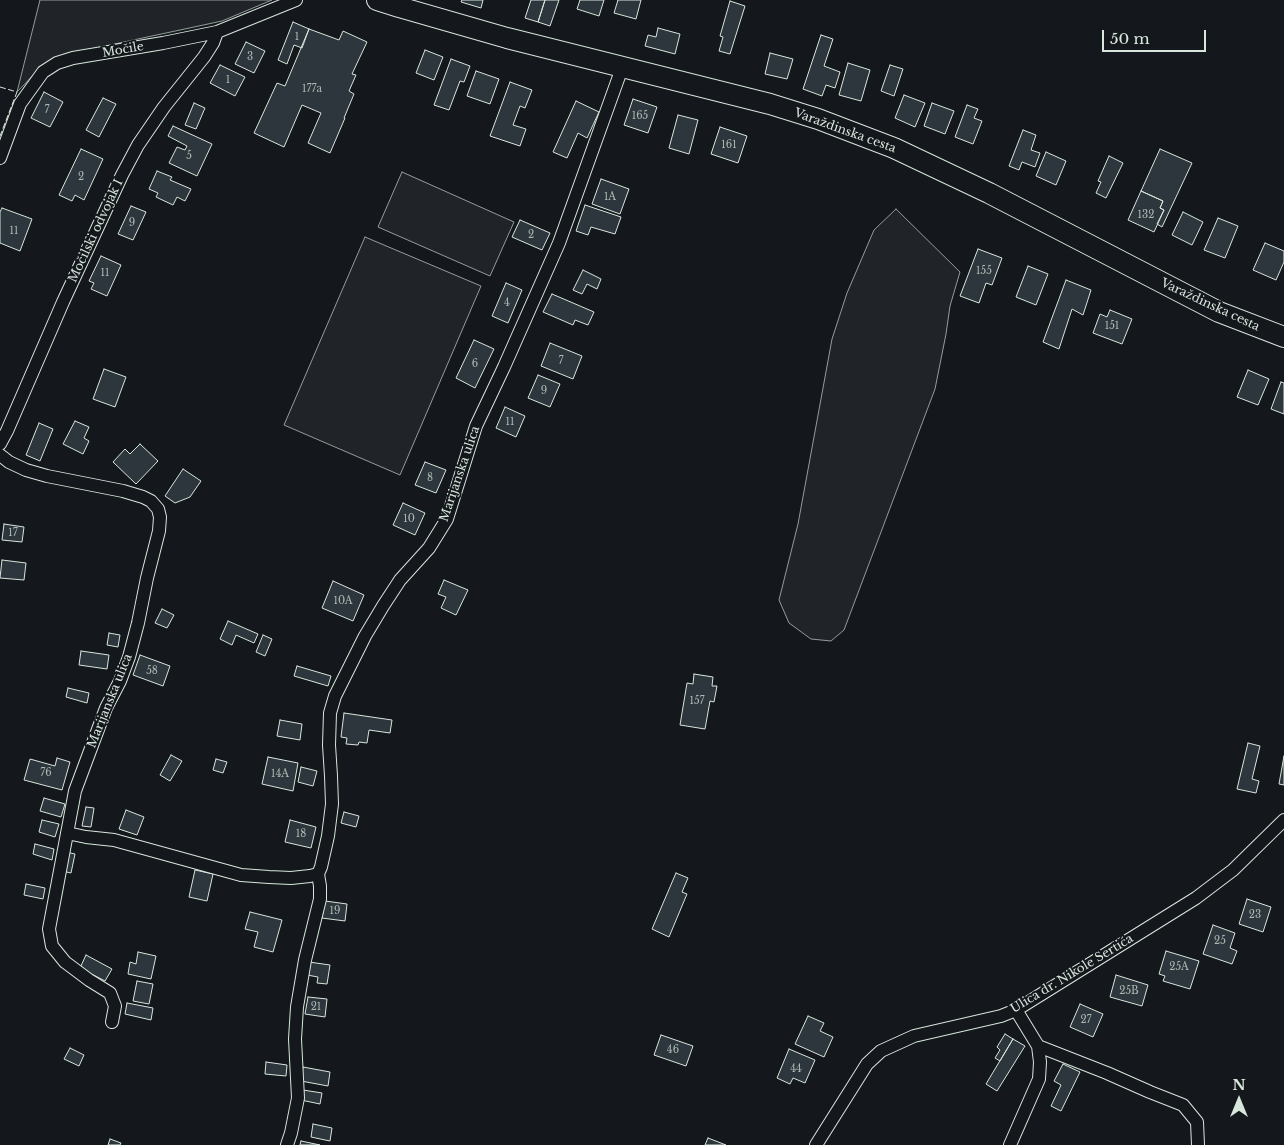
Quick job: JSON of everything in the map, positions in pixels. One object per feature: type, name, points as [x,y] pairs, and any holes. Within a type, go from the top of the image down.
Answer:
[{"type":"main road","name":"Varaždinska cesta","points":[[377,0],[482,31],[770,104],[818,119],[894,148],[989,193],[1219,312],[1284,337]]},
{"type":"street","name":"Močile","points":[[0,158],[20,104],[43,72],[57,63],[73,58],[216,32],[296,0]]},
{"type":"street","name":"Močilski odvojak I","points":[[0,444],[62,302],[122,175],[138,145],[204,57],[213,43],[216,32]]},
{"type":"street","name":"Marijanska ulica","points":[[287,1145],[298,1098],[295,1039],[296,1007],[320,898],[318,874],[328,836],[332,804],[329,746],[330,713],[335,696],[365,636],[383,606],[400,580],[429,548],[447,519],[476,426],[559,243],[622,68]]},
{"type":"street","name":"Marijanska ulica","points":[[0,455],[9,462],[26,470],[143,497],[158,509],[160,517],[159,531],[129,657],[120,681],[106,708],[75,791],[49,929],[52,946],[65,962],[110,993],[116,1006],[112,1022]]},
{"type":"street","name":"Ulica dr. Nikole Sertića","points":[[816,1145],[867,1064],[881,1051],[914,1036],[1001,1016],[1016,1010],[1196,898],[1233,870],[1284,820]]},
{"type":"street","points":[[67,833],[114,840],[241,875],[291,878],[318,874]]},
{"type":"street","points":[[1010,1145],[1039,1079],[1040,1062],[1038,1046],[1016,1010]]},
{"type":"street","points":[[1038,1046],[1183,1105],[1197,1122],[1198,1145]]},
{"type":"shaded area","points":[[40,0],[272,0],[222,21],[68,54],[42,66],[17,92]]},
{"type":"shaded area","points":[[402,172],[514,222],[490,276],[378,227]]},
{"type":"shaded area","points":[[896,209],[960,272],[950,306],[935,389],[844,630],[831,641],[811,639],[789,623],[779,600],[798,524],[832,339],[847,293],[874,230]]},
{"type":"shaded area","points":[[365,237],[481,286],[400,475],[284,425]]},
{"type":"building","points":[[462,0],[483,0],[481,8],[461,2]]},
{"type":"building","points":[[531,0],[545,0],[538,22],[525,18]]},
{"type":"building","points":[[545,0],[559,0],[550,26],[538,22]]},
{"type":"building","points":[[580,0],[604,0],[599,16],[577,9]]},
{"type":"building","points":[[618,0],[641,0],[636,19],[614,13]]},
{"type":"building","points":[[730,1],[745,6],[730,54],[719,51],[723,37],[720,36]]},
{"type":"building","points":[[293,22],[309,29],[302,48],[294,45],[287,64],[278,60]]},
{"type":"building","points":[[658,28],[680,34],[675,54],[645,46],[648,35],[656,37]]},
{"type":"building","points":[[309,29],[339,40],[343,31],[367,42],[352,74],[356,75],[349,91],[354,94],[330,153],[308,143],[321,113],[302,105],[284,147],[254,133],[277,83],[285,86]]},
{"type":"building","points":[[821,35],[833,39],[824,66],[840,72],[835,88],[826,85],[822,96],[803,89]]},
{"type":"building","points":[[246,42],[265,51],[254,73],[235,64]]},
{"type":"building","points":[[425,50],[443,57],[434,80],[416,73]]},
{"type":"building","points":[[770,53],[793,59],[787,79],[765,74]]},
{"type":"building","points":[[451,59],[470,66],[464,82],[460,81],[449,110],[434,105]]},
{"type":"building","points":[[848,63],[870,70],[861,101],[839,95]]},
{"type":"building","points":[[220,65],[245,77],[235,96],[210,83]]},
{"type":"building","points":[[890,65],[903,69],[894,96],[881,91]]},
{"type":"building","points":[[476,71],[499,79],[490,104],[467,96]]},
{"type":"building","points":[[510,82],[532,90],[525,108],[520,106],[513,125],[526,129],[520,146],[490,136]]},
{"type":"building","points":[[44,92],[63,102],[50,127],[31,118]]},
{"type":"building","points":[[904,95],[925,103],[915,127],[895,118]]},
{"type":"building","points":[[103,98],[116,104],[99,137],[86,130]]},
{"type":"building","points":[[633,99],[657,107],[648,133],[624,125]]},
{"type":"building","points":[[576,101],[599,112],[587,138],[578,133],[567,158],[553,152]]},
{"type":"building","points":[[194,103],[205,108],[196,129],[185,125]]},
{"type":"building","points":[[932,103],[954,111],[945,134],[924,126]]},
{"type":"building","points":[[967,105],[978,109],[974,118],[982,121],[973,144],[955,137]]},
{"type":"building","points":[[678,115],[698,120],[689,154],[669,148]]},
{"type":"building","points":[[173,126],[212,144],[197,176],[169,163],[177,147],[185,150],[187,146],[168,136]]},
{"type":"building","points":[[720,127],[747,136],[738,163],[711,154]]},
{"type":"building","points":[[1023,130],[1036,135],[1031,150],[1040,153],[1035,167],[1022,162],[1019,170],[1009,166]]},
{"type":"building","points":[[81,149],[103,159],[84,200],[75,195],[72,201],[59,195]]},
{"type":"building","points":[[1160,149],[1192,163],[1162,227],[1157,224],[1164,210],[1160,208],[1163,201],[1141,191]]},
{"type":"building","points":[[1046,152],[1066,161],[1056,185],[1036,176]]},
{"type":"building","points":[[1109,156],[1123,163],[1106,198],[1096,193],[1101,182],[1098,181]]},
{"type":"building","points":[[157,171],[172,177],[170,180],[191,189],[185,201],[177,197],[173,205],[156,197],[158,193],[149,189]]},
{"type":"building","points":[[601,179],[629,189],[620,214],[592,204]]},
{"type":"building","points":[[1141,191],[1163,201],[1160,208],[1164,210],[1154,232],[1128,220]]},
{"type":"building","points":[[585,205],[621,217],[615,234],[591,227],[588,235],[576,231]]},
{"type":"building","points":[[131,206],[146,212],[133,240],[118,234]]},
{"type":"building","points":[[2,208],[32,219],[20,251],[0,243],[0,212]]},
{"type":"building","points":[[1183,212],[1203,222],[1192,245],[1172,235]]},
{"type":"building","points":[[1218,218],[1238,226],[1225,258],[1204,250]]},
{"type":"building","points":[[520,220],[550,233],[542,250],[512,237]]},
{"type":"building","points":[[1265,243],[1284,251],[1284,262],[1276,280],[1253,270]]},
{"type":"building","points":[[978,249],[1002,258],[992,285],[986,283],[979,303],[960,296]]},
{"type":"building","points":[[101,256],[121,265],[107,296],[91,289],[94,283],[89,281]]},
{"type":"building","points":[[1028,266],[1048,274],[1036,305],[1016,297]]},
{"type":"building","points":[[583,270],[601,279],[597,289],[587,284],[582,294],[573,290]]},
{"type":"building","points":[[1066,280],[1091,290],[1083,315],[1072,309],[1059,349],[1043,342]]},
{"type":"building","points":[[506,283],[522,290],[508,323],[492,316]]},
{"type":"building","points":[[552,294],[594,312],[588,325],[575,320],[573,325],[543,312]]},
{"type":"building","points":[[1110,310],[1132,319],[1122,344],[1093,333],[1100,314],[1107,317]]},
{"type":"building","points":[[474,340],[494,349],[475,388],[456,378]]},
{"type":"building","points":[[550,343],[582,356],[573,379],[541,366]]},
{"type":"building","points":[[104,369],[126,377],[115,407],[93,399]]},
{"type":"building","points":[[1248,370],[1269,379],[1258,405],[1237,397]]},
{"type":"building","points":[[538,375],[560,384],[550,407],[528,398]]},
{"type":"building","points":[[1281,382],[1284,383],[1284,414],[1271,409]]},
{"type":"building","points":[[505,407],[525,416],[516,437],[496,428]]},
{"type":"building","points":[[75,421],[89,427],[84,438],[89,441],[83,454],[63,444]]},
{"type":"building","points":[[39,423],[53,429],[40,461],[26,455]]},
{"type":"building","points":[[140,444],[158,461],[136,484],[113,462],[125,449],[130,454]]},
{"type":"building","points":[[425,462],[446,470],[436,493],[415,485]]},
{"type":"building","points":[[183,469],[201,481],[190,497],[175,503],[165,496]]},
{"type":"building","points":[[403,503],[425,513],[415,535],[393,525]]},
{"type":"building","points":[[4,524],[24,527],[22,542],[2,540]]},
{"type":"building","points":[[2,560],[26,563],[24,580],[0,578]]},
{"type":"building","points":[[444,580],[468,590],[456,615],[441,608],[446,597],[438,594]]},
{"type":"building","points":[[333,581],[364,595],[353,621],[322,608]]},
{"type":"building","points":[[162,609],[174,615],[167,628],[155,623]]},
{"type":"building","points":[[228,621],[258,634],[254,643],[236,635],[232,645],[220,639]]},
{"type":"building","points":[[109,633],[120,635],[118,647],[107,645]]},
{"type":"building","points":[[263,635],[272,639],[265,656],[256,652]]},
{"type":"building","points":[[81,651],[109,655],[107,669],[79,665]]},
{"type":"building","points":[[140,655],[170,666],[163,686],[133,675]]},
{"type":"building","points":[[297,666],[331,676],[328,686],[294,676]]},
{"type":"building","points":[[694,674],[713,677],[712,686],[717,686],[714,702],[710,701],[705,729],[680,725],[687,683],[693,684]]},
{"type":"building","points":[[68,688],[89,693],[87,703],[66,697]]},
{"type":"building","points":[[344,713],[392,720],[390,733],[369,730],[367,743],[359,742],[358,745],[346,744],[347,738],[341,737]]},
{"type":"building","points":[[280,720],[302,724],[300,740],[277,736]]},
{"type":"building","points":[[1248,743],[1260,746],[1252,779],[1259,781],[1256,793],[1237,789]]},
{"type":"building","points":[[171,755],[182,761],[170,781],[160,775]]},
{"type":"building","points":[[1284,756],[1284,785],[1279,784]]},
{"type":"building","points":[[268,757],[298,763],[293,791],[262,784]]},
{"type":"building","points":[[57,758],[70,762],[62,790],[24,780],[30,759],[55,766]]},
{"type":"building","points":[[216,759],[227,762],[223,773],[213,770]]},
{"type":"building","points":[[301,767],[317,771],[313,786],[298,782]]},
{"type":"building","points":[[44,798],[65,804],[61,817],[40,811]]},
{"type":"building","points":[[86,807],[94,808],[91,827],[82,826]]},
{"type":"building","points":[[126,810],[144,817],[137,835],[119,829]]},
{"type":"building","points":[[344,812],[359,816],[356,827],[341,823]]},
{"type":"building","points":[[42,820],[59,824],[55,837],[39,832]]},
{"type":"building","points":[[290,820],[316,827],[311,848],[285,842]]},
{"type":"building","points":[[35,844],[54,849],[52,860],[33,854]]},
{"type":"building","points":[[66,852],[75,854],[71,873],[62,871]]},
{"type":"building","points":[[195,870],[213,874],[207,901],[189,897]]},
{"type":"building","points":[[676,873],[688,878],[682,892],[687,894],[669,937],[652,929]]},
{"type":"building","points":[[26,884],[45,888],[43,899],[24,895]]},
{"type":"building","points":[[1247,899],[1271,907],[1263,932],[1239,924]]},
{"type":"building","points":[[325,901],[347,904],[345,921],[322,918]]},
{"type":"building","points":[[250,912],[282,920],[273,952],[254,947],[258,932],[245,929]]},
{"type":"building","points":[[1213,925],[1235,933],[1230,948],[1237,951],[1232,964],[1203,954]]},
{"type":"building","points":[[1166,951],[1199,961],[1190,989],[1163,981],[1165,976],[1159,974]]},
{"type":"building","points":[[138,952],[156,956],[151,979],[128,974],[130,962],[136,964]]},
{"type":"building","points":[[86,955],[112,969],[105,981],[80,968]]},
{"type":"building","points":[[309,962],[330,965],[327,984],[317,983],[318,977],[307,975]]},
{"type":"building","points":[[1116,975],[1148,985],[1142,1006],[1110,997]]},
{"type":"building","points":[[137,981],[153,984],[149,1004],[133,1001]]},
{"type":"building","points":[[308,997],[327,999],[325,1017],[305,1014]]},
{"type":"building","points":[[127,1003],[153,1008],[151,1020],[125,1014]]},
{"type":"building","points":[[1080,1004],[1103,1014],[1093,1037],[1070,1027]]},
{"type":"building","points":[[808,1016],[824,1023],[820,1031],[833,1037],[824,1057],[795,1044]]},
{"type":"building","points":[[1005,1034],[1013,1039],[1000,1061],[995,1058],[1000,1050],[997,1047]]},
{"type":"building","points":[[661,1035],[693,1046],[686,1066],[654,1055]]},
{"type":"building","points":[[1013,1039],[1025,1046],[997,1091],[986,1084]]},
{"type":"building","points":[[70,1048],[84,1055],[79,1066],[64,1059]]},
{"type":"building","points":[[789,1049],[815,1060],[805,1083],[793,1078],[790,1084],[777,1078]]},
{"type":"building","points":[[266,1062],[287,1065],[286,1076],[265,1074]]},
{"type":"building","points":[[1063,1064],[1080,1072],[1061,1111],[1051,1106],[1061,1085],[1054,1081]]},
{"type":"building","points":[[303,1067],[330,1072],[328,1086],[301,1081]]},
{"type":"building","points":[[303,1090],[322,1093],[320,1104],[301,1100]]},
{"type":"building","points":[[313,1124],[332,1128],[330,1141],[311,1137]]},
{"type":"building","points":[[708,1138],[726,1145],[705,1145]]},
{"type":"building","points":[[110,1139],[121,1143],[120,1145],[108,1145]]},
{"type":"building","points":[[301,1141],[320,1145],[300,1145]]},
{"type":"fence","points":[[0,87],[17,92],[0,136]]}]
